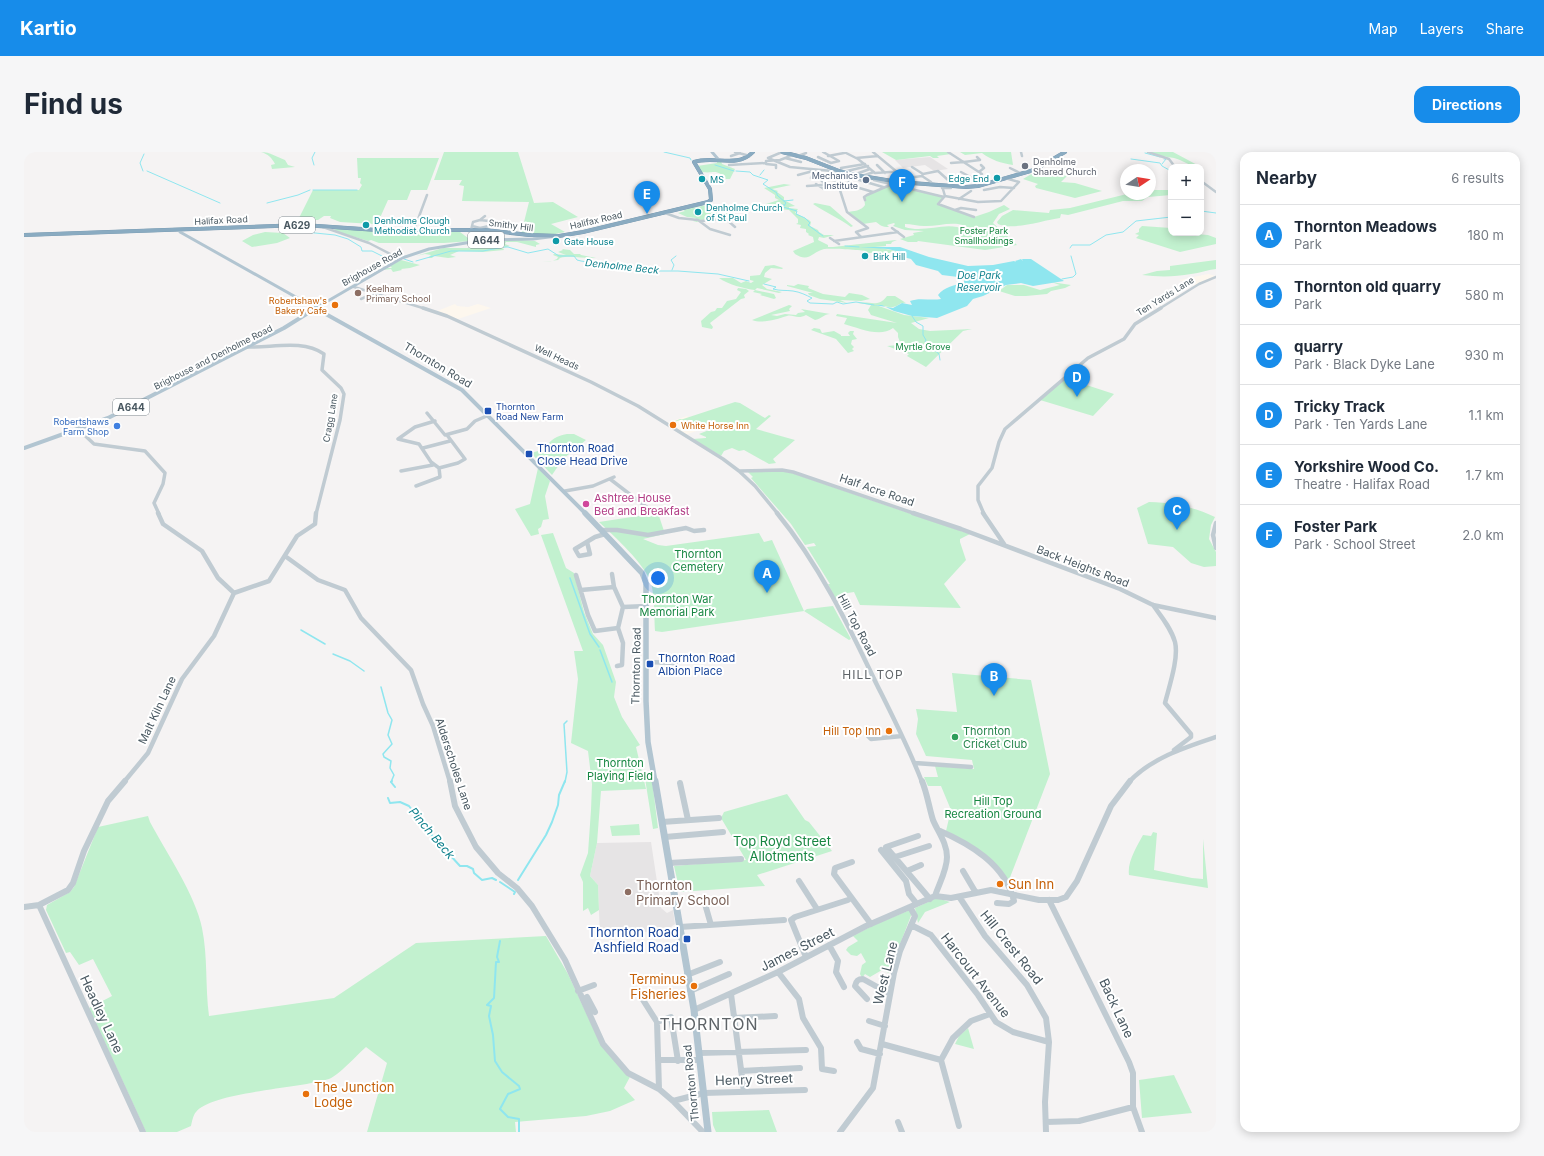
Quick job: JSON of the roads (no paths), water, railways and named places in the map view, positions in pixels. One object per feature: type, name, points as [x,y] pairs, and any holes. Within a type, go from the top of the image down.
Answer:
[{"type":"highway","points":[[750,156],[753,152]]},
{"type":"highway","points":[[782,152],[815,162],[841,173],[876,180],[897,181],[912,185],[919,184],[942,187],[966,187],[979,185],[1020,174],[1038,168],[1065,152]]},
{"type":"highway","name":"A629","points":[[718,159],[739,160],[750,156]]},
{"type":"highway","name":"Halifax Road","points":[[559,236],[570,235],[700,205],[710,201],[710,189],[694,162],[701,158],[718,159]]},
{"type":"highway","name":"Halifax Road","points":[[24,235],[280,225],[320,225],[369,229],[414,230]]},
{"type":"highway","name":"Smithy Hill","points":[[414,230],[472,227],[534,236],[559,236]]},
{"type":"main road","points":[[712,152],[718,159]]},
{"type":"main road","name":"Thornton Road","points":[[180,230],[180,232],[231,261],[457,386],[474,400],[565,491],[642,573],[646,583],[647,606],[646,701],[648,742],[694,1010],[708,1132]]},
{"type":"main road","name":"Brighouse Road","points":[[316,308],[400,259],[429,249],[484,240],[559,236]]},
{"type":"main road","name":"Brighouse and Denholme Road","points":[[24,448],[120,413],[294,323],[316,308]]},
{"type":"street","points":[[735,152],[750,156]]},
{"type":"street","points":[[782,152],[768,158],[790,167],[832,171],[836,173]]},
{"type":"street","points":[[818,157],[830,163],[839,161],[823,152]]},
{"type":"street","points":[[828,156],[844,152],[865,164],[875,173]]},
{"type":"street","points":[[873,152],[895,173],[897,181]]},
{"type":"street","points":[[948,152],[982,175],[976,180]]},
{"type":"street","points":[[1021,152],[1022,156]]},
{"type":"street","points":[[1148,152],[1169,159],[1173,164]]},
{"type":"street","points":[[731,156],[740,153]]},
{"type":"street","points":[[798,156],[804,153]]},
{"type":"street","points":[[766,164],[766,161],[775,161],[793,155]]},
{"type":"street","points":[[856,158],[878,156]]},
{"type":"street","points":[[951,163],[980,160],[977,157]]},
{"type":"street","points":[[785,158],[801,162]]},
{"type":"street","points":[[945,159],[954,166]]},
{"type":"street","points":[[788,162],[793,163],[797,161]]},
{"type":"street","points":[[729,165],[766,164],[776,165],[776,168]]},
{"type":"street","points":[[841,168],[865,164]]},
{"type":"street","points":[[979,172],[984,168],[981,165]]},
{"type":"street","points":[[877,166],[885,173]]},
{"type":"street","points":[[796,170],[841,173],[869,167]]},
{"type":"street","points":[[847,184],[856,175],[869,167]]},
{"type":"street","points":[[912,167],[932,182]]},
{"type":"street","points":[[1010,168],[1020,174]]},
{"type":"street","points":[[798,175],[813,171]]},
{"type":"street","points":[[811,178],[813,171]]},
{"type":"street","points":[[895,173],[905,171]]},
{"type":"street","points":[[865,200],[864,197],[883,187],[897,181],[913,177],[938,171],[948,180]]},
{"type":"street","points":[[961,172],[973,180],[976,180],[975,182],[979,185]]},
{"type":"street","points":[[841,173],[833,180],[873,192]]},
{"type":"street","points":[[853,186],[862,176],[875,173],[910,173]]},
{"type":"street","points":[[807,186],[838,182],[847,174]]},
{"type":"street","points":[[913,177],[919,184]]},
{"type":"street","points":[[825,184],[819,179],[826,178]]},
{"type":"street","points":[[897,181],[945,196],[986,203],[1003,200],[1019,182],[1004,178]]},
{"type":"street","points":[[858,180],[883,187]]},
{"type":"street","points":[[858,187],[876,180],[890,185]]},
{"type":"street","points":[[838,182],[846,212],[868,228],[856,232],[861,237]]},
{"type":"street","points":[[1204,183],[1216,192]]},
{"type":"street","points":[[816,184],[822,189],[832,187]]},
{"type":"street","points":[[945,196],[942,187],[951,188]]},
{"type":"street","points":[[984,190],[1000,187],[1014,188]]},
{"type":"street","points":[[959,199],[969,192]]},
{"type":"street","points":[[414,230],[427,196]]},
{"type":"street","points":[[945,196],[938,204],[974,216]]},
{"type":"street","points":[[955,210],[961,208],[976,210]]},
{"type":"street","points":[[665,213],[679,218],[700,221],[726,219],[734,227]]},
{"type":"street","points":[[480,220],[485,216]]},
{"type":"street","points":[[472,227],[473,222],[480,220],[506,223],[505,224]]},
{"type":"street","points":[[700,221],[710,229],[730,235]]},
{"type":"street","points":[[320,225],[369,242],[400,259]]},
{"type":"street","points":[[467,225],[482,228],[487,226]]},
{"type":"street","points":[[892,228],[904,237]]},
{"type":"street","points":[[834,241],[898,232]]},
{"type":"street","points":[[830,238],[839,244]]},
{"type":"street","name":"Ten Yards Lane","points":[[1005,545],[999,538],[981,508],[977,489],[980,482],[991,471],[1000,437],[1004,429],[1088,358],[1124,339],[1135,324],[1199,284],[1216,277]]},
{"type":"street","name":"Well Heads","points":[[354,287],[448,316],[585,379],[638,406],[723,459],[739,471]]},
{"type":"street","points":[[361,299],[374,293]]},
{"type":"street","name":"Cragg Lane","points":[[247,347],[257,348],[294,346],[310,348],[322,352],[324,354],[322,370],[344,392],[340,420],[316,509],[316,524],[297,536],[285,556]]},
{"type":"street","points":[[427,413],[435,421],[440,431],[447,435],[465,459],[458,463],[439,468],[433,465],[423,448],[416,442],[398,439],[419,425],[435,421]]},
{"type":"street","points":[[447,435],[467,429],[475,421],[489,415]]},
{"type":"street","points":[[78,429],[94,444],[145,451],[165,473],[154,503],[163,524],[202,551],[218,578],[234,593],[269,581],[285,556]]},
{"type":"street","points":[[423,448],[450,441]]},
{"type":"street","points":[[400,471],[433,465]]},
{"type":"street","points":[[416,486],[440,477],[439,468]]},
{"type":"street","name":"Half Acre Road","points":[[739,471],[782,470],[794,472],[923,515],[1005,545]]},
{"type":"street","name":"Hill Top Road","points":[[739,471],[755,486],[782,519],[822,578],[863,656],[915,763],[927,793],[938,830],[946,848],[947,859],[932,897]]},
{"type":"street","points":[[565,491],[593,486],[614,477]]},
{"type":"street","points":[[610,479],[649,509]]},
{"type":"street","points":[[1216,523],[1213,529],[1213,540],[1216,548]]},
{"type":"street","points":[[587,542],[604,532],[617,530],[648,535],[686,528],[694,531],[704,530]]},
{"type":"street","points":[[991,540],[999,538]]},
{"type":"street","name":"Back Heights Road","points":[[1005,545],[1120,590],[1153,605],[1216,618]]},
{"type":"street","name":"Alderscholes Lane","points":[[285,556],[318,580],[345,590],[361,618],[411,670],[422,704],[433,726],[446,766],[455,806],[476,848],[485,859],[525,896],[565,960],[578,992],[588,1005],[603,1044],[628,1073],[659,1089],[673,1101],[703,1132]]},
{"type":"street","points":[[612,574],[614,587],[624,607],[618,628],[624,650],[622,665],[617,666]]},
{"type":"street","points":[[576,575],[588,615],[595,631],[618,628]]},
{"type":"street","points":[[580,590],[614,587]]},
{"type":"street","points":[[598,588],[599,594]]},
{"type":"street","name":"Malt Kiln Lane","points":[[24,908],[39,905],[68,890],[73,883],[84,851],[108,801],[148,753],[182,679],[214,636],[234,593]]},
{"type":"street","points":[[1153,605],[1165,621],[1175,643],[1175,659],[1165,703],[1191,734],[1191,737],[1188,740],[1174,749],[1175,752]]},
{"type":"street","points":[[624,607],[647,606]]},
{"type":"street","points":[[647,662],[676,663]]},
{"type":"street","points":[[870,740],[902,736]]},
{"type":"street","points":[[910,907],[932,897],[960,898],[989,890],[1013,893],[1035,899],[1049,900],[1066,897],[1070,892],[1106,816],[1121,790],[1132,778],[1138,772],[1175,752],[1203,740],[1216,737]]},
{"type":"street","points":[[915,763],[971,767]]},
{"type":"street","points":[[680,783],[688,820]]},
{"type":"street","points":[[662,822],[719,818]]},
{"type":"street","points":[[938,830],[972,846],[997,870],[1013,893],[1014,901],[1009,904],[997,903]]},
{"type":"street","points":[[665,837],[724,832]]},
{"type":"street","points":[[884,848],[918,836]]},
{"type":"street","points":[[895,857],[929,846]]},
{"type":"street","points":[[884,848],[895,857],[932,897]]},
{"type":"street","points":[[884,848],[906,881],[909,894],[917,904]]},
{"type":"street","points":[[669,863],[741,859]]},
{"type":"street","points":[[852,862],[835,868],[834,874],[871,924]]},
{"type":"street","points":[[907,871],[921,865]]},
{"type":"street","points":[[963,871],[976,893]]},
{"type":"street","points":[[799,881],[817,909]]},
{"type":"street","name":"Hill Crest Road","points":[[960,898],[985,936],[1021,976],[1035,996],[1046,1018],[1048,1042],[1045,1102],[1046,1132]]},
{"type":"street","points":[[806,957],[791,920],[795,917],[817,909],[848,900]]},
{"type":"street","name":"Back Lane","points":[[1049,900],[1129,1062],[1133,1073],[1133,1107],[1142,1132]]},
{"type":"street","points":[[705,904],[711,925]]},
{"type":"street","name":"Headley Lane","points":[[39,905],[142,1132]]},
{"type":"street","name":"James Street","points":[[694,1010],[778,972],[871,924],[910,907]]},
{"type":"street","name":"West Lane","points":[[840,1132],[873,1088],[890,994],[900,951],[915,916],[910,907]]},
{"type":"street","points":[[680,927],[784,920]]},
{"type":"street","name":"Harcourt Avenue","points":[[911,925],[931,935],[978,995],[996,1022],[1013,1032],[1048,1042]]},
{"type":"street","points":[[830,945],[838,961],[836,972],[844,987]]},
{"type":"street","points":[[687,975],[720,962]]},
{"type":"street","points":[[778,972],[799,999],[803,1018],[820,1048],[822,1069],[834,1070]]},
{"type":"street","points":[[690,991],[729,974]]},
{"type":"street","points":[[866,999],[855,986],[860,979],[863,979],[890,994]]},
{"type":"street","points":[[578,992],[594,985]]},
{"type":"street","points":[[638,992],[657,1022],[659,1089]]},
{"type":"street","points":[[731,994],[740,1071],[744,1092]]},
{"type":"street","points":[[587,997],[588,1005],[596,1012]]},
{"type":"street","points":[[959,1126],[942,1060],[953,1038],[971,1021],[990,1014]]},
{"type":"street","points":[[734,1018],[775,1016]]},
{"type":"street","points":[[657,1022],[672,1017],[678,1061]]},
{"type":"street","points":[[869,1021],[885,1026]]},
{"type":"street","points":[[857,1042],[861,1049],[880,1054]]},
{"type":"street","points":[[882,1044],[942,1060]]},
{"type":"street","points":[[658,1060],[678,1061],[700,1056],[738,1051],[806,1050]]},
{"type":"street","points":[[740,1071],[800,1068]]},
{"type":"street","name":"Henry Street","points":[[673,1101],[704,1093],[805,1090]]},
{"type":"street","points":[[1046,1122],[1058,1124],[1083,1120],[1133,1107]]},
{"type":"street","points":[[898,1122],[902,1132]]},
{"type":"water","name":"Doe Park Reservoir","points":[[859,247],[900,247],[929,257],[968,266],[993,265],[1014,261],[1016,262],[1015,261],[1021,259],[1023,261],[1022,259],[1031,259],[1064,281],[1033,286],[1021,283],[1006,285],[973,299],[967,306],[937,318],[912,316],[886,307],[893,308],[902,303],[912,305],[910,301],[918,299],[941,299],[938,295],[940,292],[964,283],[964,280],[958,277],[942,275],[938,271],[916,265],[911,259],[903,257],[896,251]]},
{"type":"waterway","points":[[314,165],[312,158],[315,152]]},
{"type":"waterway","points":[[664,152],[690,158],[691,160]]},
{"type":"waterway","points":[[1145,153],[1160,157]]},
{"type":"waterway","points":[[143,171],[140,163],[144,154]]},
{"type":"waterway","points":[[1131,159],[1160,163],[1168,169]]},
{"type":"waterway","points":[[1162,164],[1166,159],[1164,159]]},
{"type":"waterway","points":[[715,165],[734,171]]},
{"type":"waterway","points":[[760,175],[764,170]]},
{"type":"waterway","points":[[147,171],[220,203]]},
{"type":"waterway","points":[[736,171],[750,172],[753,175],[768,180],[763,184],[777,193],[777,195],[786,203],[784,205]]},
{"type":"waterway","points":[[267,203],[298,195],[310,190]]},
{"type":"waterway","points":[[313,190],[357,190]]},
{"type":"waterway","points":[[784,201],[793,200]]},
{"type":"waterway","points":[[779,205],[784,205]]},
{"type":"waterway","points":[[784,205],[783,207],[797,211],[796,214],[805,218],[810,223],[808,225],[823,236]]},
{"type":"waterway","name":"Denholme Beck","points":[[1204,211],[1216,213]]},
{"type":"waterway","name":"Denholme Beck","points":[[1070,248],[1072,245],[1090,245],[1106,235],[1123,232],[1136,221],[1168,217]]},
{"type":"waterway","name":"Denholme Beck","points":[[285,230],[335,235],[348,239],[361,247],[362,251],[372,251],[384,257]]},
{"type":"waterway","points":[[845,246],[859,247]]},
{"type":"waterway","name":"Denholme Beck","points":[[500,247],[508,247],[528,253],[548,249],[559,256],[574,256],[577,260],[581,261],[647,271],[678,271],[718,274],[749,281]]},
{"type":"waterway","name":"Denholme Beck","points":[[416,261],[451,251],[483,251],[499,248]]},
{"type":"waterway","points":[[672,270],[674,265],[671,260],[676,256]]},
{"type":"waterway","points":[[1062,279],[1073,277],[1076,274],[1071,256]]},
{"type":"waterway","name":"Denholme Beck","points":[[404,259],[413,262]]},
{"type":"waterway","name":"Denholme Beck","points":[[764,284],[776,287],[773,289],[793,291],[803,294],[812,298],[807,301],[810,303],[833,304],[837,302],[843,304],[856,302],[874,305]]},
{"type":"waterway","points":[[912,316],[916,322],[923,326],[923,335],[926,340],[925,342],[939,354],[940,360]]},
{"type":"waterway","name":"Pinch Beck","points":[[570,578],[590,634],[599,647]]},
{"type":"waterway","name":"Pinch Beck","points":[[301,630],[325,644]]},
{"type":"waterway","name":"Pinch Beck","points":[[600,650],[612,682]]},
{"type":"waterway","name":"Pinch Beck","points":[[333,654],[350,661],[364,671]]},
{"type":"waterway","name":"Pinch Beck","points":[[381,687],[388,713],[392,720],[388,735],[392,744],[383,754],[384,757],[391,761],[390,768],[394,775],[391,782]]},
{"type":"waterway","points":[[565,782],[567,772],[564,724],[567,721]]},
{"type":"waterway","points":[[518,880],[546,835],[558,805],[559,795],[565,781]]},
{"type":"waterway","name":"Pinch Beck","points":[[391,782],[395,787]]},
{"type":"waterway","name":"Pinch Beck","points":[[388,798],[390,803],[400,802],[409,806],[419,819],[427,825],[429,832],[460,866],[467,866],[473,869],[474,873],[482,880],[492,878],[496,880]]},
{"type":"waterway","name":"Pinch Beck","points":[[500,882],[515,892],[514,894]]},
{"type":"waterway","name":"Pinch Beck","points":[[500,941],[497,957],[499,962],[496,962],[494,998],[487,1005],[491,1006],[489,1016],[493,1035],[495,1061],[502,1072],[519,1086],[520,1089],[508,1094],[500,1109],[508,1117],[519,1119],[519,1132]]},
{"type":"place","name":"Denholme Shared Church","points":[[1025,166]]},
{"type":"place","name":"Edge End","points":[[997,178]]},
{"type":"place","name":"MS","points":[[702,179]]},
{"type":"place","name":"Mechanics Institute","points":[[866,180]]},
{"type":"place","name":"Foster Park","points":[[902,202]]},
{"type":"place","name":"Denholme Church of St Paul","points":[[698,212]]},
{"type":"place","name":"Yorkshire Wood Co.","points":[[647,214]]},
{"type":"place","name":"Denholme Clough Methodist Church","points":[[366,225]]},
{"type":"place","name":"Gate House","points":[[556,241]]},
{"type":"place","name":"Birk Hill","points":[[865,256]]},
{"type":"place","name":"Keelham Primary School","points":[[358,293]]},
{"type":"place","name":"Robertshaw's Bakery Cafe","points":[[335,305]]},
{"type":"place","name":"Tricky Track","points":[[1077,397]]},
{"type":"place","name":"Thornton Road New Farm","points":[[488,411]]},
{"type":"place","name":"White Horse Inn","points":[[673,425]]},
{"type":"place","name":"Robertshaws Farm Shop","points":[[117,426]]},
{"type":"place","name":"Thornton Road Close Head Drive","points":[[529,454]]},
{"type":"place","name":"Ashtree House Bed and Breakfast","points":[[586,504]]},
{"type":"place","name":"quarry","points":[[1177,530]]},
{"type":"place","name":"Thornton Meadows","points":[[767,593]]},
{"type":"place","name":"Thornton Road Albion Place","points":[[650,664]]},
{"type":"place","name":"Thornton old quarry","points":[[994,696]]},
{"type":"place","name":"Hill Top Inn","points":[[889,731]]},
{"type":"place","name":"Thornton Cricket Club","points":[[955,737]]},
{"type":"place","name":"Sun Inn","points":[[1000,884]]},
{"type":"place","name":"Thornton Primary School","points":[[628,892]]},
{"type":"place","name":"Thornton Road Ashfield Road","points":[[687,939]]},
{"type":"place","name":"Terminus Fisheries","points":[[694,986]]},
{"type":"place","name":"The Junction Lodge","points":[[306,1094]]},
{"type":"district","name":"HILL TOP","points":[[873,674]]},
{"type":"district","name":"THORNTON","points":[[709,1024]]},
{"type":"park label","name":"Foster Park Smallholdings","points":[[984,236]]},
{"type":"park label","name":"Myrtle Grove","points":[[923,346]]},
{"type":"park label","name":"Thornton Cemetery","points":[[698,560]]},
{"type":"park label","name":"Thornton War Memorial Park","points":[[677,605]]},
{"type":"park label","name":"Thornton Playing Field","points":[[620,769]]},
{"type":"park label","name":"Hill Top Recreation Ground","points":[[993,807]]},
{"type":"park label","name":"Top Royd Street Allotments","points":[[782,848]]}]
